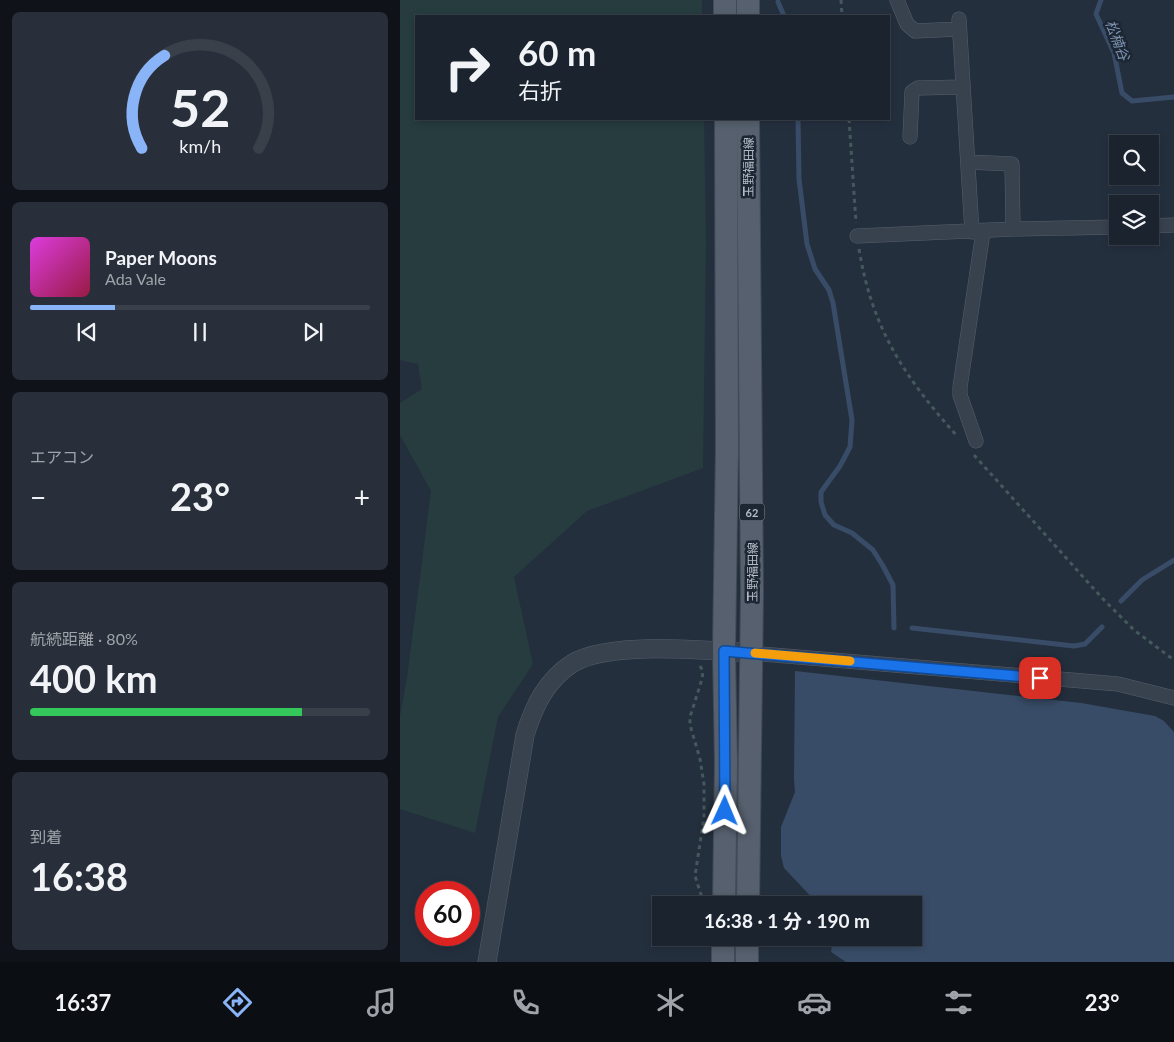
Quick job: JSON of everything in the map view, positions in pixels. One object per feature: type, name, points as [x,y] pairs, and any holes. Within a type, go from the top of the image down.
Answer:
[{"type":"main road","points":[[725,0],[725,15]]},
{"type":"main road","points":[[748,0],[748,15]]},
{"type":"main road","name":"玉野福田線","points":[[724,896],[726,763],[724,651],[727,457],[726,120]]},
{"type":"main road","name":"玉野福田線","points":[[748,120],[752,514],[748,896]]},
{"type":"main road","points":[[723,946],[723,962]]},
{"type":"main road","points":[[747,946],[747,962]]},
{"type":"street","points":[[897,0],[907,24],[915,31],[959,24],[968,162],[977,232],[960,387],[970,446]]},
{"type":"street","points":[[910,138],[912,92],[918,88],[963,86]]},
{"type":"street","points":[[968,162],[1012,164],[1013,229]]},
{"type":"street","points":[[1159,226],[1174,225]]},
{"type":"street","points":[[857,236],[1013,229],[1109,227]]},
{"type":"street","points":[[488,962],[524,735],[543,691],[556,676],[574,662],[598,654],[679,648],[1118,684],[1174,698]]},
{"type":"path","points":[[842,0],[842,15]]},
{"type":"path","points":[[849,120],[857,236],[862,267],[880,327],[894,355],[918,388],[1102,598],[1134,630],[1174,660]]},
{"type":"path","points":[[700,666],[703,671],[702,679],[690,717],[690,725],[700,759],[704,784],[704,817],[695,876],[701,896]]},
{"type":"green space","points":[[400,0],[702,0],[702,15],[415,15],[415,120],[704,120],[706,241],[703,468],[587,511],[514,577],[533,664],[498,717],[475,833],[400,809],[400,716],[407,678],[431,491],[400,435],[400,403],[422,389],[418,364],[400,360]]},
{"type":"water","points":[[795,671],[1081,703],[1155,716],[1164,721],[1174,732],[1174,962],[846,962],[831,952],[832,946],[922,946],[922,896],[810,896],[784,868],[781,856],[781,827],[795,792]]},
{"type":"waterway","name":"松楠谷","points":[[1101,0],[1096,14],[1114,53],[1122,93],[1132,101],[1174,97]]},
{"type":"waterway","points":[[778,2],[784,15]]},
{"type":"waterway","points":[[798,120],[799,179],[807,244],[815,269],[829,290],[833,303],[852,420],[850,447],[840,466],[821,492],[821,502],[825,515],[834,525],[852,533],[873,550],[883,566],[893,585],[894,628]]},
{"type":"waterway","points":[[1121,601],[1142,580],[1174,560]]},
{"type":"waterway","points":[[912,628],[1074,646],[1085,644],[1102,627]]},
{"type":"slow traffic","points":[[755,653],[850,661]]},
{"type":"route","points":[[725,811],[724,651],[1040,678]]}]
